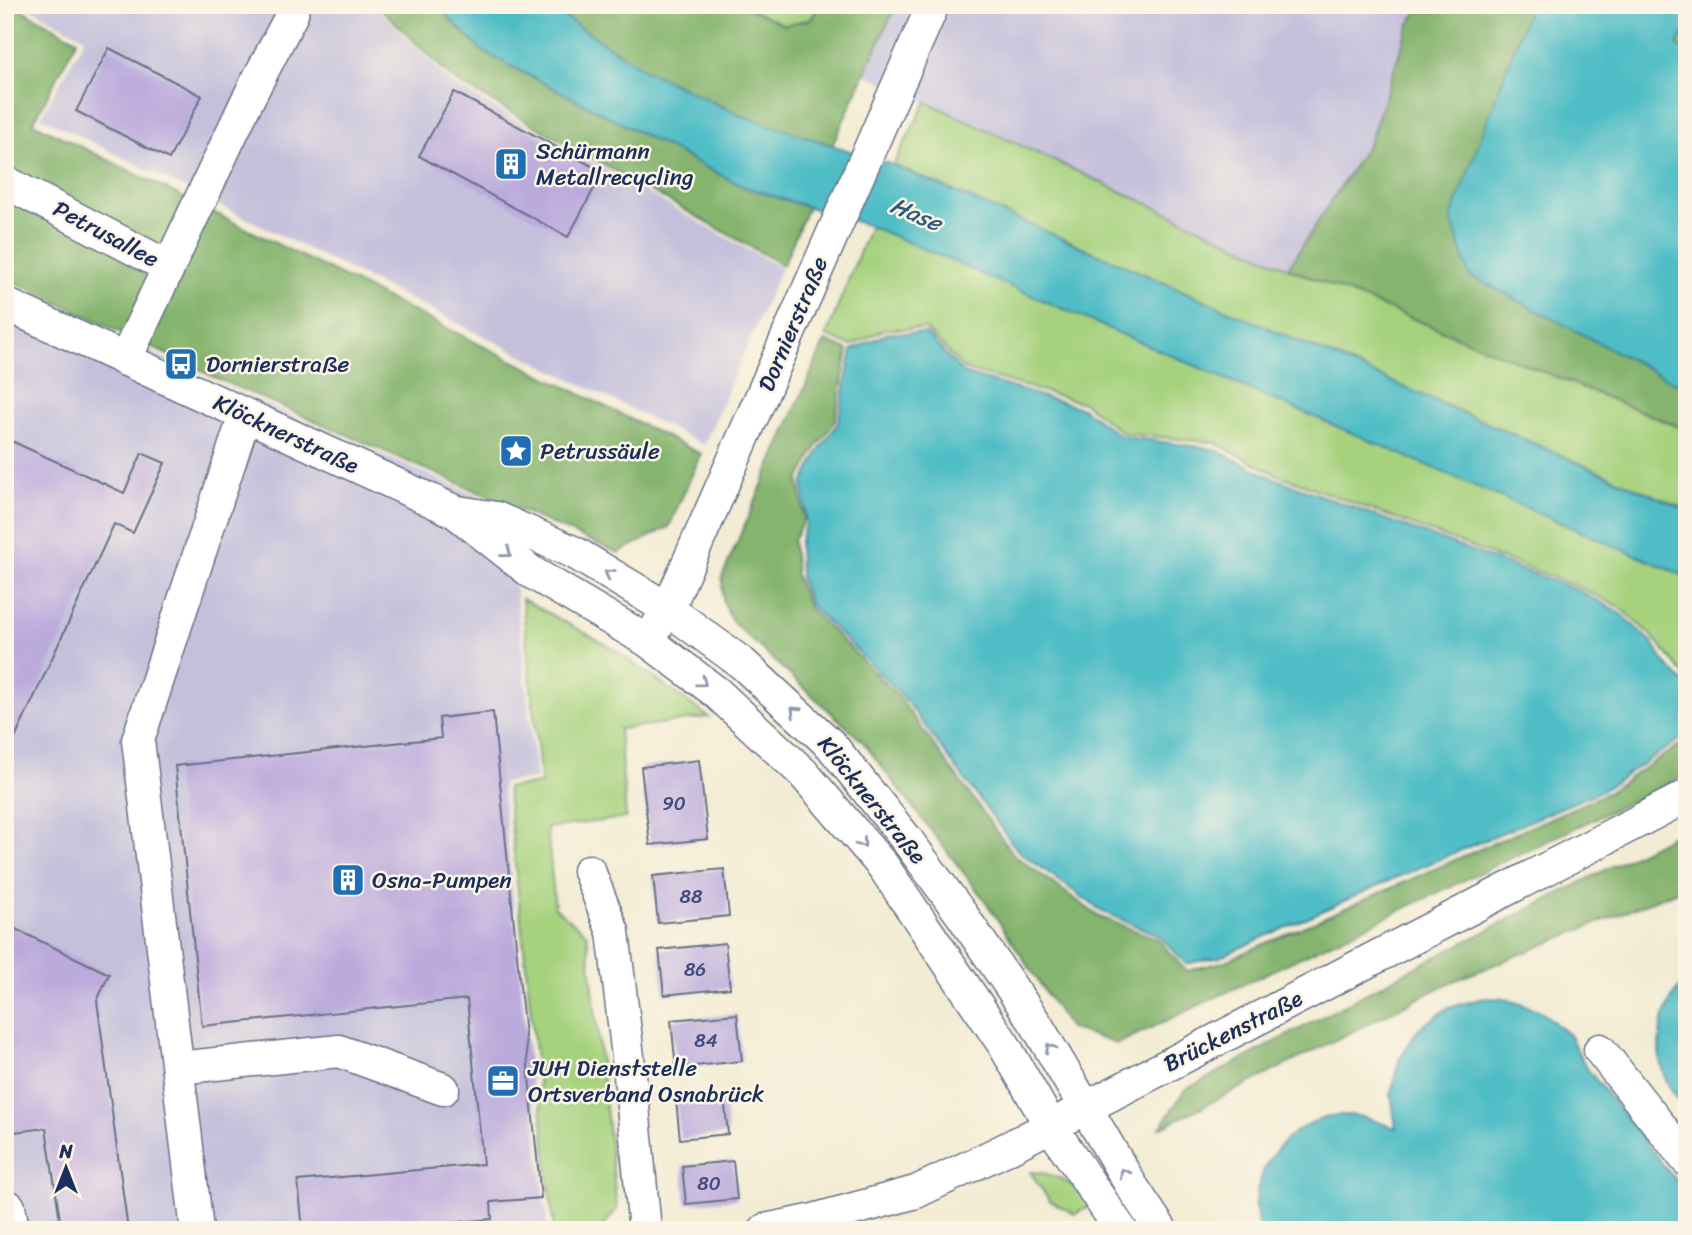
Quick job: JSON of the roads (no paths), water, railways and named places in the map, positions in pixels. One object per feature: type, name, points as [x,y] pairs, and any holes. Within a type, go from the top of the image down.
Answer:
[{"type":"street","name":"Petrusallee","points":[[125,360],[246,103],[292,14],[293,5]]},
{"type":"street","name":"Dornierstraße","points":[[648,641],[668,608],[757,410],[933,5]]},
{"type":"street","name":"Petrusallee","points":[[5,181],[169,267]]},
{"type":"street","name":"Klöcknerstraße","points":[[5,304],[453,511],[531,572],[648,641],[716,692],[803,773],[883,866],[1004,1045],[1050,1125],[1121,1230]]},
{"type":"street","points":[[197,1230],[138,740],[245,415]]},
{"type":"street","name":"Klöcknerstraße","points":[[453,511],[496,518],[575,553],[668,608],[743,664],[831,745],[907,839],[962,915],[1036,1024],[1131,1185],[1161,1230]]},
{"type":"street","name":"Brückenstraße","points":[[765,1230],[810,1221],[916,1192],[1687,796]]},
{"type":"street","points":[[589,871],[613,932],[645,1230]]},
{"type":"street","points":[[1600,1050],[1687,1160]]},
{"type":"street","points":[[178,1068],[339,1051],[443,1089]]},
{"type":"water","name":"Hase","points":[[436,5],[546,5],[645,70],[740,115],[893,165],[1687,510],[1687,577],[870,226],[744,187],[482,51]]},
{"type":"water","points":[[1530,5],[1687,5],[1687,28],[1677,45],[1687,53],[1687,389],[1469,275],[1451,218]]},
{"type":"water","points":[[888,333],[926,333],[963,373],[1082,408],[1121,436],[1214,449],[1271,477],[1575,589],[1616,610],[1652,642],[1665,663],[1687,686],[1687,735],[1603,790],[1393,879],[1220,957],[1186,964],[1160,936],[1103,912],[1018,851],[901,694],[810,605],[800,577],[799,544],[806,522],[803,483],[820,449],[838,423],[852,350]]},
{"type":"water","points":[[1687,979],[1687,1113],[1666,1080],[1659,1050],[1666,1011]]},
{"type":"water","points":[[1485,998],[1506,999],[1541,1011],[1569,1035],[1586,1067],[1687,1195],[1687,1230],[1259,1230],[1256,1206],[1258,1186],[1272,1156],[1283,1143],[1310,1124],[1343,1115],[1364,1117],[1396,1128],[1391,1094],[1399,1060],[1418,1029],[1449,1007]]},
{"type":"place","name":"Schürmann Metallrecycling","points":[[511,164]]},
{"type":"place","name":"Dornierstraße","points":[[181,364]]},
{"type":"place","name":"Petrussäule","points":[[516,451]]},
{"type":"place","name":"Osna-Pumpen","points":[[348,880]]},
{"type":"place","name":"JUH Dienststelle Ortsverband Osnabrück","points":[[503,1081]]}]
